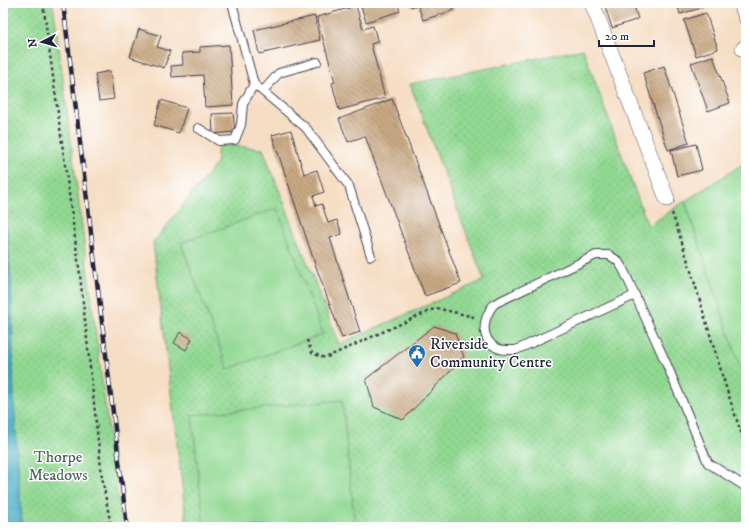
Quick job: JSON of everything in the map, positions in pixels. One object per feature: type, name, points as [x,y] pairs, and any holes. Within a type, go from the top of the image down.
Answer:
[{"type":"street","points":[[592,3],[667,199]]},
{"type":"street","points":[[741,3],[746,18]]},
{"type":"lane","points":[[232,3],[254,84],[263,90],[269,97],[306,128],[349,186],[371,256]]},
{"type":"lane","points":[[263,90],[279,73],[317,62]]},
{"type":"lane","points":[[198,128],[219,141],[235,140],[241,125],[243,104],[254,84]]},
{"type":"lane","points":[[635,295],[516,350],[498,348],[491,343],[485,335],[485,319],[488,311],[494,304],[596,255],[609,254],[618,261],[635,295],[667,365],[708,463],[746,487]]},
{"type":"path","points":[[43,3],[80,275],[102,477],[110,527]]},
{"type":"path","points":[[667,199],[689,260],[714,349],[746,446]]},
{"type":"path","points":[[307,340],[312,353],[325,358],[436,308],[485,319]]},
{"type":"green space","name":"Thorpe Meadows","points":[[3,3],[53,3],[122,527],[3,527]]},
{"type":"green space","points":[[583,49],[648,226],[685,201],[746,385],[746,524],[739,527],[187,527],[153,243],[216,164],[218,144],[263,149],[339,344],[484,280],[410,84]]},
{"type":"green space","points":[[746,162],[746,385],[685,201]]},
{"type":"green space","points":[[277,208],[323,334],[228,369],[181,243]]},
{"type":"green space","points":[[342,400],[355,527],[204,527],[192,415]]},
{"type":"water","points":[[3,185],[11,279],[14,400],[22,527],[3,527]]},
{"type":"building","points":[[360,3],[397,3],[400,11],[366,22]]},
{"type":"building","points":[[410,3],[452,3],[454,10],[423,20],[418,5],[411,7]]},
{"type":"building","points":[[604,3],[633,3],[638,19],[612,28]]},
{"type":"building","points":[[677,3],[701,3],[702,8],[680,14]]},
{"type":"building","points":[[356,6],[363,29],[373,26],[378,42],[371,44],[385,98],[339,110],[332,83],[335,82],[317,17]]},
{"type":"building","points":[[706,13],[718,49],[696,56],[684,20]]},
{"type":"building","points":[[315,16],[320,40],[259,54],[254,30]]},
{"type":"building","points":[[139,29],[161,36],[157,47],[170,51],[164,68],[130,57]]},
{"type":"building","points":[[229,45],[233,105],[205,107],[203,75],[172,77],[171,66],[183,65],[182,53],[200,52],[200,47]]},
{"type":"building","points":[[713,56],[730,103],[708,111],[691,63]]},
{"type":"building","points":[[664,66],[689,143],[668,150],[643,73]]},
{"type":"building","points":[[110,71],[114,99],[99,101],[95,74]]},
{"type":"building","points":[[392,99],[461,283],[425,296],[365,136],[348,142],[339,119]]},
{"type":"building","points":[[161,100],[187,108],[179,133],[154,125]]},
{"type":"building","points":[[233,113],[235,132],[213,134],[212,114]]},
{"type":"building","points":[[291,130],[304,174],[317,170],[324,192],[313,196],[316,206],[322,204],[328,223],[337,220],[342,234],[330,238],[360,332],[342,338],[315,264],[272,135]]},
{"type":"building","points":[[696,144],[702,170],[677,176],[671,150]]},
{"type":"building","name":"Riverside Community Centre","points":[[434,326],[455,333],[464,357],[403,420],[374,407],[366,379]]},
{"type":"building","points":[[180,332],[192,339],[186,350],[174,343]]},
{"type":"railway","points":[[63,3],[127,527]]},
{"type":"place","name":"Riverside Community Centre","points":[[417,368]]}]
